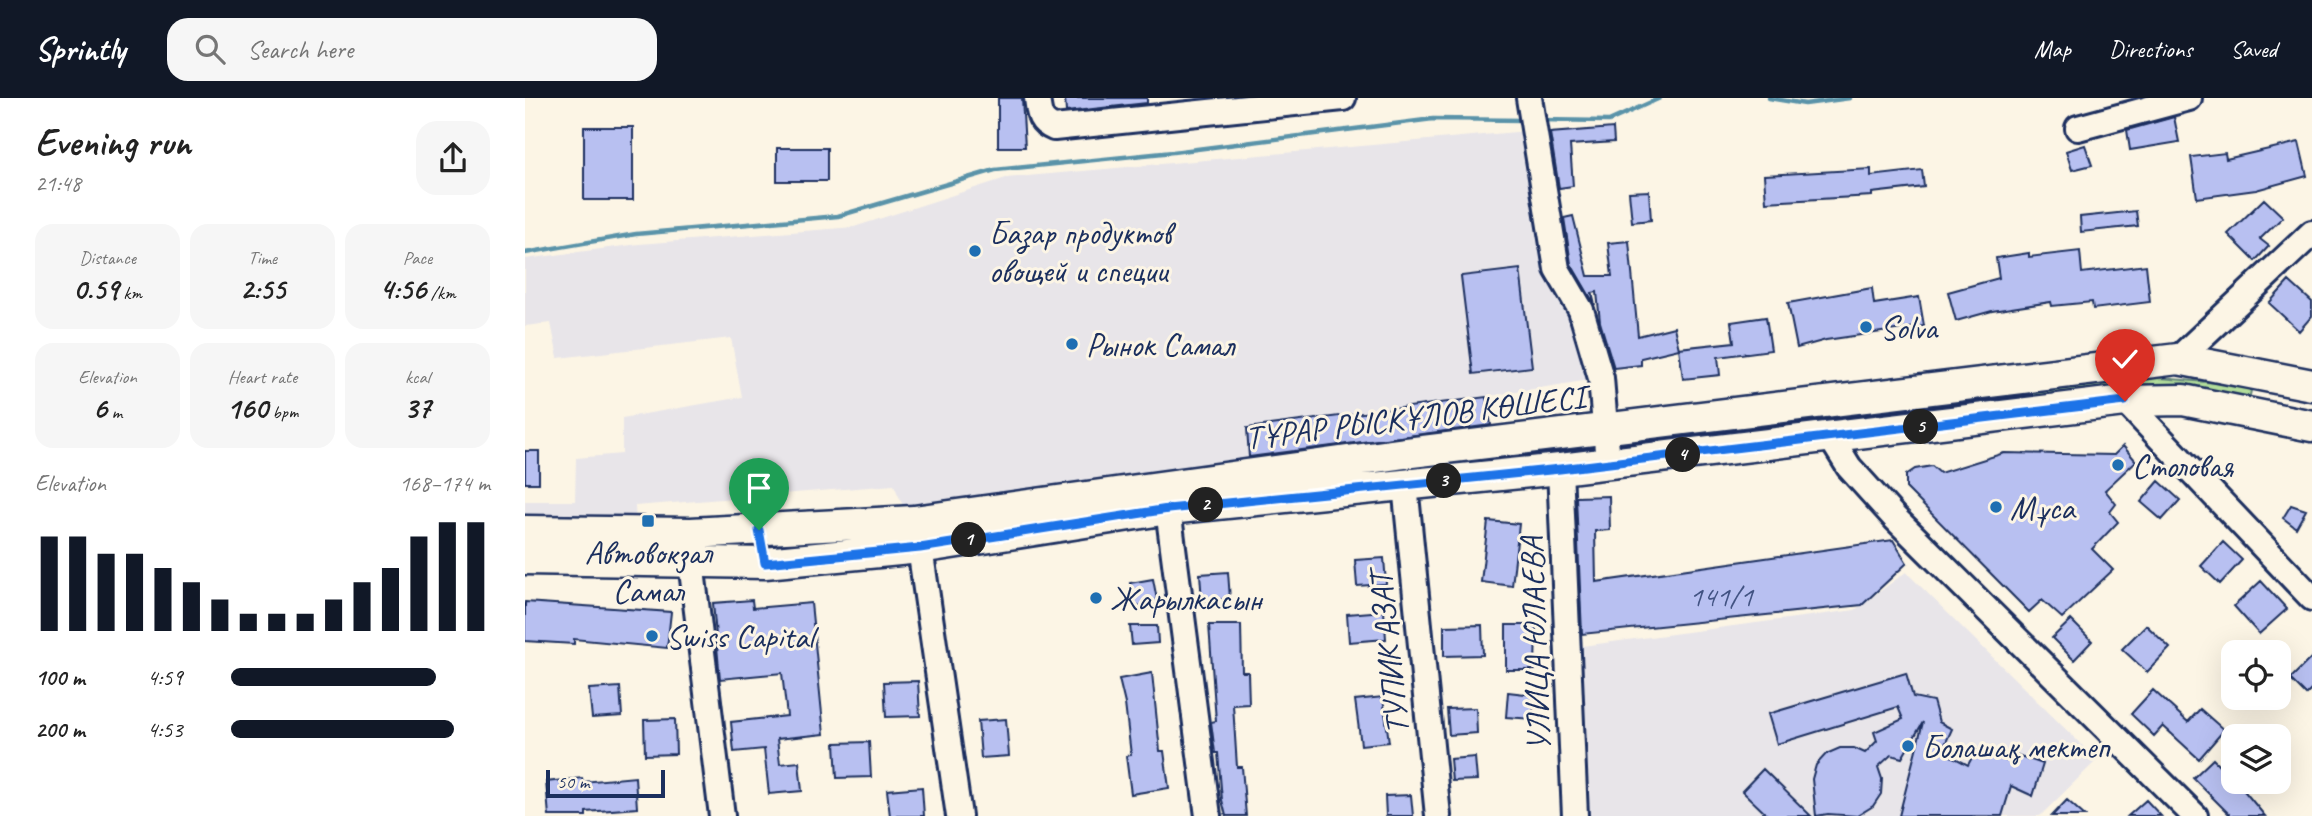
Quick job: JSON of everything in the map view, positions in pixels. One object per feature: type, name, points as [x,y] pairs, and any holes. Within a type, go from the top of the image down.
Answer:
[{"type":"main road","name":"ТҰРАР РЫСКҰЛОВ КӨШЕСІ","points":[[525,531],[691,533],[914,521],[1405,453],[2178,359],[2312,385]]},
{"type":"main road","points":[[2258,415],[2266,376]]},
{"type":"main road","name":"ТҰРАР РЫСКҰЛОВ КӨШЕСІ","points":[[525,559],[765,563],[920,548],[1168,509],[1560,469],[2125,401],[2183,400],[2312,426]]},
{"type":"main road","points":[[759,530],[765,563]]},
{"type":"street","points":[[1037,98],[1039,116],[1044,124],[1054,128],[1343,98]]},
{"type":"street","points":[[1529,98],[1557,268],[1581,310],[1601,378],[1608,463]]},
{"type":"street","points":[[2078,128],[2189,98]]},
{"type":"street","points":[[2178,359],[2312,233]]},
{"type":"street","points":[[2125,401],[2312,597]]},
{"type":"street","points":[[1831,438],[1849,467],[1895,518],[2195,816]]},
{"type":"street","name":"УЛИЦА ЮЛАЕВА","points":[[1560,469],[1575,816]]},
{"type":"street","name":"ТУПИК АЗАТ","points":[[1405,485],[1438,816]]},
{"type":"street","points":[[1168,509],[1208,816]]},
{"type":"street","points":[[920,548],[959,816]]},
{"type":"street","points":[[691,562],[722,816]]},
{"type":"shaded area","points":[[1527,131],[1596,379],[1422,407],[1247,428],[1249,459],[904,508],[894,485],[635,506],[636,523],[525,524],[525,501],[575,501],[576,458],[622,454],[622,418],[742,397],[731,338],[558,358],[551,323],[525,326],[525,259],[639,244],[854,227],[1006,178]]},
{"type":"shaded area","points":[[1906,572],[2097,760],[2040,816],[1589,816],[1582,646],[1855,610]]},
{"type":"green space","points":[[2160,378],[2252,386],[2249,400],[1624,448],[1622,437]]},
{"type":"green space","points":[[1580,442],[1581,452],[1481,465],[1480,454]]},
{"type":"building","points":[[998,98],[1022,98],[1025,147],[998,147]]},
{"type":"building","points":[[1065,98],[1147,98],[1147,103],[1066,112]]},
{"type":"building","points":[[2174,117],[2179,142],[2130,150],[2127,130]]},
{"type":"building","points":[[584,127],[633,127],[633,200],[584,200]]},
{"type":"building","points":[[1613,128],[1614,142],[1570,145],[1573,186],[1559,188],[1550,133]]},
{"type":"building","points":[[2299,142],[2307,176],[2256,190],[2197,198],[2191,157],[2225,153],[2226,159]]},
{"type":"building","points":[[2085,145],[2092,165],[2072,170],[2066,151]]},
{"type":"building","points":[[777,148],[827,148],[827,181],[777,181]]},
{"type":"building","points":[[1871,169],[1871,176],[1922,170],[1924,187],[1872,193],[1872,196],[1766,202],[1764,175]]},
{"type":"building","points":[[1649,191],[1651,220],[1632,222],[1629,192]]},
{"type":"building","points":[[2264,199],[2283,217],[2260,239],[2269,246],[2255,261],[2228,234]]},
{"type":"building","points":[[2136,211],[2138,226],[2081,232],[2080,217]]},
{"type":"building","points":[[1573,216],[1588,276],[1612,276],[1608,243],[1629,241],[1638,336],[1674,327],[1679,349],[1641,358],[1641,365],[1614,368],[1600,322],[1597,292],[1592,293],[1595,305],[1571,264],[1564,218]]},
{"type":"building","points":[[2080,251],[2082,273],[2146,265],[2150,302],[2093,309],[2092,302],[2052,306],[2051,302],[1992,311],[1956,321],[1948,292],[1999,278],[1996,258],[2029,253],[2029,257]]},
{"type":"building","points":[[1520,269],[1532,367],[1473,374],[1461,276]]},
{"type":"building","points":[[2289,281],[2312,302],[2312,316],[2299,331],[2269,303]]},
{"type":"building","points":[[1872,288],[1874,304],[1919,297],[1924,326],[1826,340],[1797,348],[1788,303]]},
{"type":"building","points":[[1766,317],[1771,350],[1718,357],[1720,375],[1683,379],[1679,348],[1734,342],[1731,322]]},
{"type":"building","points":[[1486,397],[1491,425],[1249,457],[1247,428]]},
{"type":"building","points":[[2123,446],[2136,461],[2105,490],[2116,504],[2110,512],[2118,522],[2092,549],[2113,570],[2062,618],[2042,600],[2029,612],[1906,488],[1906,475],[1915,469],[1932,466],[1940,473],[2004,453],[2114,455]]},
{"type":"building","points":[[525,451],[539,451],[539,483],[525,483]]},
{"type":"building","points":[[2159,481],[2180,500],[2162,520],[2141,502]]},
{"type":"building","points":[[1609,496],[1610,530],[1595,531],[1596,582],[1893,540],[1907,563],[1862,605],[1582,634],[1576,497]]},
{"type":"building","points":[[2291,505],[2306,510],[2296,528],[2283,518]]},
{"type":"building","points":[[1488,521],[1519,524],[1512,586],[1481,582]]},
{"type":"building","points":[[2223,542],[2242,560],[2220,584],[2201,566]]},
{"type":"building","points":[[1384,558],[1386,584],[1357,586],[1355,560]]},
{"type":"building","points":[[1228,572],[1230,599],[1202,601],[1200,574]]},
{"type":"building","points":[[1153,579],[1158,605],[1134,606],[1130,583]]},
{"type":"building","points":[[2261,581],[2287,609],[2259,634],[2234,606]]},
{"type":"building","points":[[752,600],[753,608],[811,603],[824,734],[777,739],[780,764],[799,762],[802,791],[769,794],[764,749],[734,752],[731,722],[787,716],[782,673],[720,679],[713,603]]},
{"type":"building","points":[[525,602],[671,612],[667,648],[574,639],[574,644],[525,641]]},
{"type":"building","points":[[1384,611],[1386,639],[1349,642],[1347,614]]},
{"type":"building","points":[[2071,620],[2092,641],[2074,660],[2052,638]]},
{"type":"building","points":[[1209,625],[1241,625],[1242,672],[1248,672],[1249,704],[1233,705],[1237,767],[1242,767],[1246,816],[1226,816],[1222,800],[1218,753],[1215,753],[1211,722],[1216,721]]},
{"type":"building","points":[[1482,625],[1483,655],[1444,656],[1444,626]]},
{"type":"building","points":[[1506,625],[1536,625],[1535,670],[1506,670]]},
{"type":"building","points":[[2146,625],[2170,648],[2147,672],[2122,649]]},
{"type":"building","points":[[1130,626],[1157,626],[1158,643],[1132,645]]},
{"type":"building","points":[[2312,657],[2312,689],[2306,695],[2291,678]]},
{"type":"building","points":[[1152,673],[1160,751],[1164,751],[1169,788],[1131,794],[1126,756],[1131,755],[1119,679]]},
{"type":"building","name":"Болашақ мектеп","points":[[1906,673],[1913,697],[1933,701],[1939,722],[1952,729],[1942,751],[1968,765],[1976,750],[2013,763],[2017,755],[2043,764],[2033,796],[2011,786],[2002,816],[1899,816],[1923,722],[1902,758],[1891,755],[1878,767],[1882,779],[1881,794],[1873,806],[1857,816],[1816,816],[1812,779],[1816,765],[1826,754],[1840,748],[1854,748],[1865,753],[1877,741],[1874,732],[1903,719],[1898,707],[1777,744],[1768,714]]},
{"type":"building","points":[[918,681],[920,716],[886,717],[884,682]]},
{"type":"building","points":[[620,687],[622,716],[592,718],[589,689]]},
{"type":"building","points":[[2153,690],[2188,722],[2200,709],[2221,727],[2221,733],[2199,759],[2163,726],[2154,736],[2131,714]]},
{"type":"building","points":[[1508,692],[1534,695],[1533,719],[1506,717]]},
{"type":"building","points":[[1383,697],[1389,742],[1361,745],[1355,700]]},
{"type":"building","points":[[1476,708],[1477,733],[1449,735],[1447,709]]},
{"type":"building","points":[[675,719],[676,754],[645,755],[644,720]]},
{"type":"building","points":[[1006,719],[1009,756],[981,758],[978,721]]},
{"type":"building","points":[[869,742],[871,777],[837,778],[835,743]]},
{"type":"building","points":[[1475,757],[1477,780],[1452,781],[1450,759]]},
{"type":"building","points":[[2213,759],[2221,767],[2221,794],[2247,794],[2265,816],[2231,816],[2193,778]]},
{"type":"building","points":[[1763,769],[1811,816],[1768,816],[1742,791]]},
{"type":"building","points":[[635,777],[637,808],[586,812],[586,816],[549,816],[546,782]]},
{"type":"building","points":[[922,787],[924,816],[890,816],[887,790]]},
{"type":"building","points":[[1411,795],[1413,816],[1386,816],[1385,796]]},
{"type":"building","points":[[2067,800],[2085,816],[2052,816]]},
{"type":"building","points":[[2146,800],[2161,816],[2128,816]]},
{"type":"waterway","points":[[1539,120],[1609,121],[1660,98]]},
{"type":"waterway","points":[[1769,98],[1805,104],[1850,98]]},
{"type":"waterway","points":[[525,253],[636,234],[838,216],[995,170],[1173,152],[1433,119],[1524,120]]},
{"type":"place","name":"Базар продуктов овощей и специи","points":[[975,251]]},
{"type":"place","name":"Solva","points":[[1866,327]]},
{"type":"place","name":"Рынок Самал","points":[[1072,344]]},
{"type":"place","name":"Столовая","points":[[2118,465]]},
{"type":"place","name":"Мұса","points":[[1996,507]]},
{"type":"place","name":"Автовокзал Самал","points":[[648,521]]},
{"type":"place","name":"Жарылкасын","points":[[1096,598]]},
{"type":"place","name":"Swiss Capital","points":[[652,636]]},
{"type":"place","name":"Болашақ мектеп","points":[[1908,746]]},
{"type":"route","points":[[759,530],[765,563],[920,548],[1168,509],[1560,469],[2125,401]]}]
